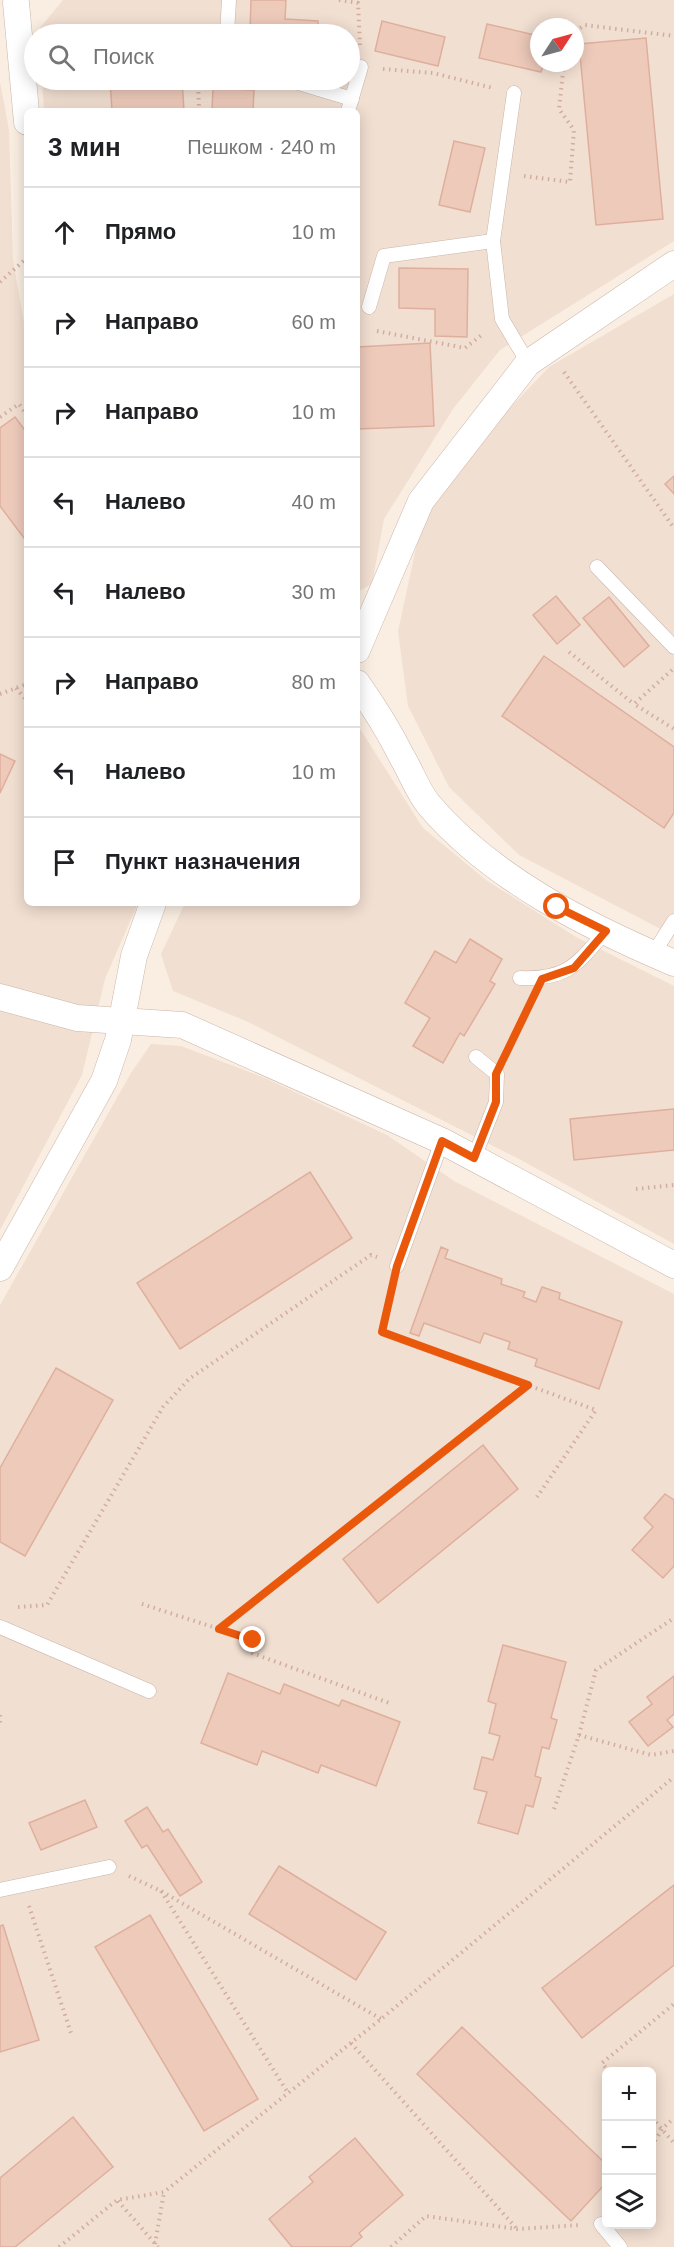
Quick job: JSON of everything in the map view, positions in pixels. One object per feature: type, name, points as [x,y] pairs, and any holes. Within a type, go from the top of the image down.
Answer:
[{"type":"street","points":[[12,5],[25,108]]},
{"type":"street","points":[[360,643],[421,501],[538,356],[674,264]]},
{"type":"street","points":[[360,687],[382,720],[428,803],[456,833],[487,860],[557,907],[663,959]]},
{"type":"street","points":[[0,1268],[104,1082],[118,1040],[134,956],[152,906]]},
{"type":"street","points":[[0,997],[77,1018],[182,1025],[442,1141],[674,1265]]},
{"type":"lane","points":[[228,24],[229,0]]},
{"type":"lane","points":[[313,90],[350,105],[354,90]]},
{"type":"lane","points":[[514,93],[493,241],[502,319],[538,356]]},
{"type":"lane","points":[[369,307],[384,256],[493,241]]},
{"type":"lane","points":[[597,567],[674,648]]},
{"type":"lane","points":[[663,959],[674,921]]},
{"type":"lane","points":[[520,978],[542,979],[574,968],[606,931]]},
{"type":"lane","points":[[474,1158],[496,1102],[496,1074],[476,1057]]},
{"type":"lane","points":[[397,1266],[442,1141]]},
{"type":"lane","points":[[0,1627],[149,1691]]},
{"type":"lane","points":[[0,1890],[109,1867]]},
{"type":"lane","points":[[601,2223],[620,2247]]},
{"type":"path","points":[[339,0],[358,3],[359,24]]},
{"type":"path","points":[[584,26],[674,36]]},
{"type":"path","points":[[360,46],[361,67],[434,73],[514,93]]},
{"type":"path","points":[[503,173],[570,182],[574,130],[559,109],[563,72]]},
{"type":"path","points":[[199,90],[200,108]]},
{"type":"path","points":[[0,282],[24,261]]},
{"type":"path","points":[[367,329],[465,348],[502,319]]},
{"type":"path","points":[[538,356],[674,528]]},
{"type":"path","points":[[0,417],[19,404],[24,412]]},
{"type":"path","points":[[569,652],[634,704],[674,729]]},
{"type":"path","points":[[634,704],[674,668]]},
{"type":"path","points":[[0,694],[24,685]]},
{"type":"path","points":[[16,688],[24,697]]},
{"type":"path","points":[[496,1074],[542,979]]},
{"type":"path","points":[[636,1190],[674,1185]]},
{"type":"path","points":[[0,1627],[11,1608],[47,1605],[163,1407],[189,1379],[370,1255],[397,1266],[382,1332],[596,1410],[537,1497]]},
{"type":"path","points":[[219,1629],[528,1385]]},
{"type":"path","points":[[142,1604],[253,1640],[249,1652],[388,1703]]},
{"type":"path","points":[[554,1809],[579,1735],[596,1670],[674,1618]]},
{"type":"path","points":[[0,1715],[0,1726]]},
{"type":"path","points":[[579,1735],[651,1755],[674,1751]]},
{"type":"path","points":[[59,2247],[117,2200],[164,2192],[381,2019],[674,1777]]},
{"type":"path","points":[[109,1867],[161,1891],[381,2019]]},
{"type":"path","points":[[22,1886],[71,2034]]},
{"type":"path","points":[[161,1891],[288,2093]]},
{"type":"path","points":[[605,2067],[602,2063],[674,2004]]},
{"type":"path","points":[[351,2043],[517,2229]]},
{"type":"path","points":[[656,2138],[674,2118]]},
{"type":"path","points":[[654,2121],[674,2143]]},
{"type":"path","points":[[156,2245],[164,2192]]},
{"type":"path","points":[[117,2200],[156,2245]]},
{"type":"path","points":[[391,2247],[426,2216],[517,2229],[601,2223]]},
{"type":"shaded area","points":[[63,0],[674,0],[674,241],[500,350],[453,409],[384,519],[372,584],[360,590],[360,108],[44,108],[43,90],[360,90],[360,24],[43,24]]},
{"type":"shaded area","points":[[0,82],[9,130],[13,260],[24,323],[24,906],[137,906],[105,979],[82,1075],[0,1230]]},
{"type":"shaded area","points":[[674,294],[674,936],[519,855],[449,787],[408,706],[398,631],[421,525],[470,450],[549,367]]},
{"type":"shaded area","points":[[360,729],[423,828],[486,880],[576,937],[674,986],[674,1244],[519,1159],[246,1021],[173,991],[161,954],[184,906],[360,906]]},
{"type":"shaded area","points":[[151,1044],[181,1046],[265,1078],[387,1135],[454,1181],[674,1294],[674,2247],[0,2247],[0,1305],[131,1073]]},
{"type":"building","points":[[251,0],[286,0],[285,19],[318,21],[318,24],[250,24]]},
{"type":"building","points":[[382,21],[445,37],[438,66],[375,51]]},
{"type":"building","points":[[487,24],[530,34],[530,70],[479,58]]},
{"type":"building","points":[[646,38],[663,219],[596,225],[582,72],[584,72],[584,44]]},
{"type":"building","points":[[111,90],[183,90],[184,108],[112,108]]},
{"type":"building","points":[[213,90],[254,90],[253,108],[212,108]]},
{"type":"building","points":[[454,141],[485,148],[470,212],[439,205]]},
{"type":"building","points":[[399,268],[468,269],[467,337],[435,336],[435,309],[399,308]]},
{"type":"building","points":[[430,343],[434,426],[360,429],[360,347]]},
{"type":"building","points":[[15,417],[24,429],[24,538],[0,506],[0,428]]},
{"type":"building","points":[[674,476],[674,494],[665,484]]},
{"type":"building","points":[[556,596],[580,625],[557,644],[533,615]]},
{"type":"building","points":[[609,597],[649,646],[624,667],[583,618]]},
{"type":"building","points":[[544,656],[674,747],[674,813],[664,828],[502,716]]},
{"type":"building","points":[[0,754],[15,761],[0,793]]},
{"type":"building","points":[[470,939],[502,959],[490,981],[495,984],[464,1036],[460,1033],[443,1063],[413,1046],[430,1018],[405,1003],[435,951],[456,963]]},
{"type":"building","points":[[674,1109],[674,1150],[574,1160],[570,1119]]},
{"type":"building","points":[[310,1172],[352,1238],[180,1349],[137,1283]]},
{"type":"building","points":[[441,1247],[448,1250],[445,1258],[502,1279],[501,1284],[525,1292],[523,1297],[536,1302],[542,1287],[560,1293],[559,1299],[622,1322],[599,1389],[535,1366],[537,1359],[508,1349],[510,1342],[484,1333],[480,1343],[424,1323],[419,1336],[410,1333]]},
{"type":"building","points":[[56,1368],[113,1400],[25,1556],[0,1542],[0,1468]]},
{"type":"building","points":[[483,1445],[518,1489],[378,1603],[343,1559]]},
{"type":"building","points":[[665,1494],[674,1500],[674,1566],[663,1578],[632,1550],[653,1527],[644,1518]]},
{"type":"building","points":[[503,1645],[566,1662],[551,1718],[557,1720],[549,1749],[542,1747],[535,1776],[541,1778],[533,1807],[526,1805],[518,1834],[478,1823],[487,1792],[474,1789],[482,1757],[493,1760],[500,1736],[489,1733],[496,1704],[488,1701]]},
{"type":"building","points":[[228,1673],[280,1694],[284,1684],[339,1706],[342,1700],[400,1722],[376,1786],[321,1765],[318,1773],[262,1751],[257,1765],[201,1743]]},
{"type":"building","points":[[674,1676],[674,1714],[667,1720],[673,1727],[648,1746],[629,1722],[652,1704],[647,1697]]},
{"type":"building","points":[[85,1800],[97,1827],[41,1850],[29,1823]]},
{"type":"building","points":[[147,1807],[163,1832],[168,1829],[202,1882],[180,1896],[147,1845],[142,1848],[125,1821]]},
{"type":"building","points":[[279,1866],[386,1932],[356,1980],[249,1914]]},
{"type":"building","points":[[674,1885],[674,1965],[582,2038],[542,1988]]},
{"type":"building","points":[[150,1915],[258,2099],[204,2131],[95,1947]]},
{"type":"building","points":[[3,1925],[39,2040],[0,2052],[0,1926]]},
{"type":"building","points":[[462,2027],[602,2160],[602,2187],[571,2221],[417,2074]]},
{"type":"building","points":[[73,2117],[113,2167],[15,2247],[0,2247],[0,2178]]},
{"type":"building","points":[[355,2138],[403,2195],[359,2233],[362,2237],[350,2247],[292,2247],[269,2219],[313,2182],[309,2177]]},
{"type":"route","points":[[253,1640],[219,1629],[528,1385],[382,1332],[397,1266],[442,1141],[474,1158],[496,1102],[496,1074],[542,979],[574,968],[606,931],[557,907]]}]
